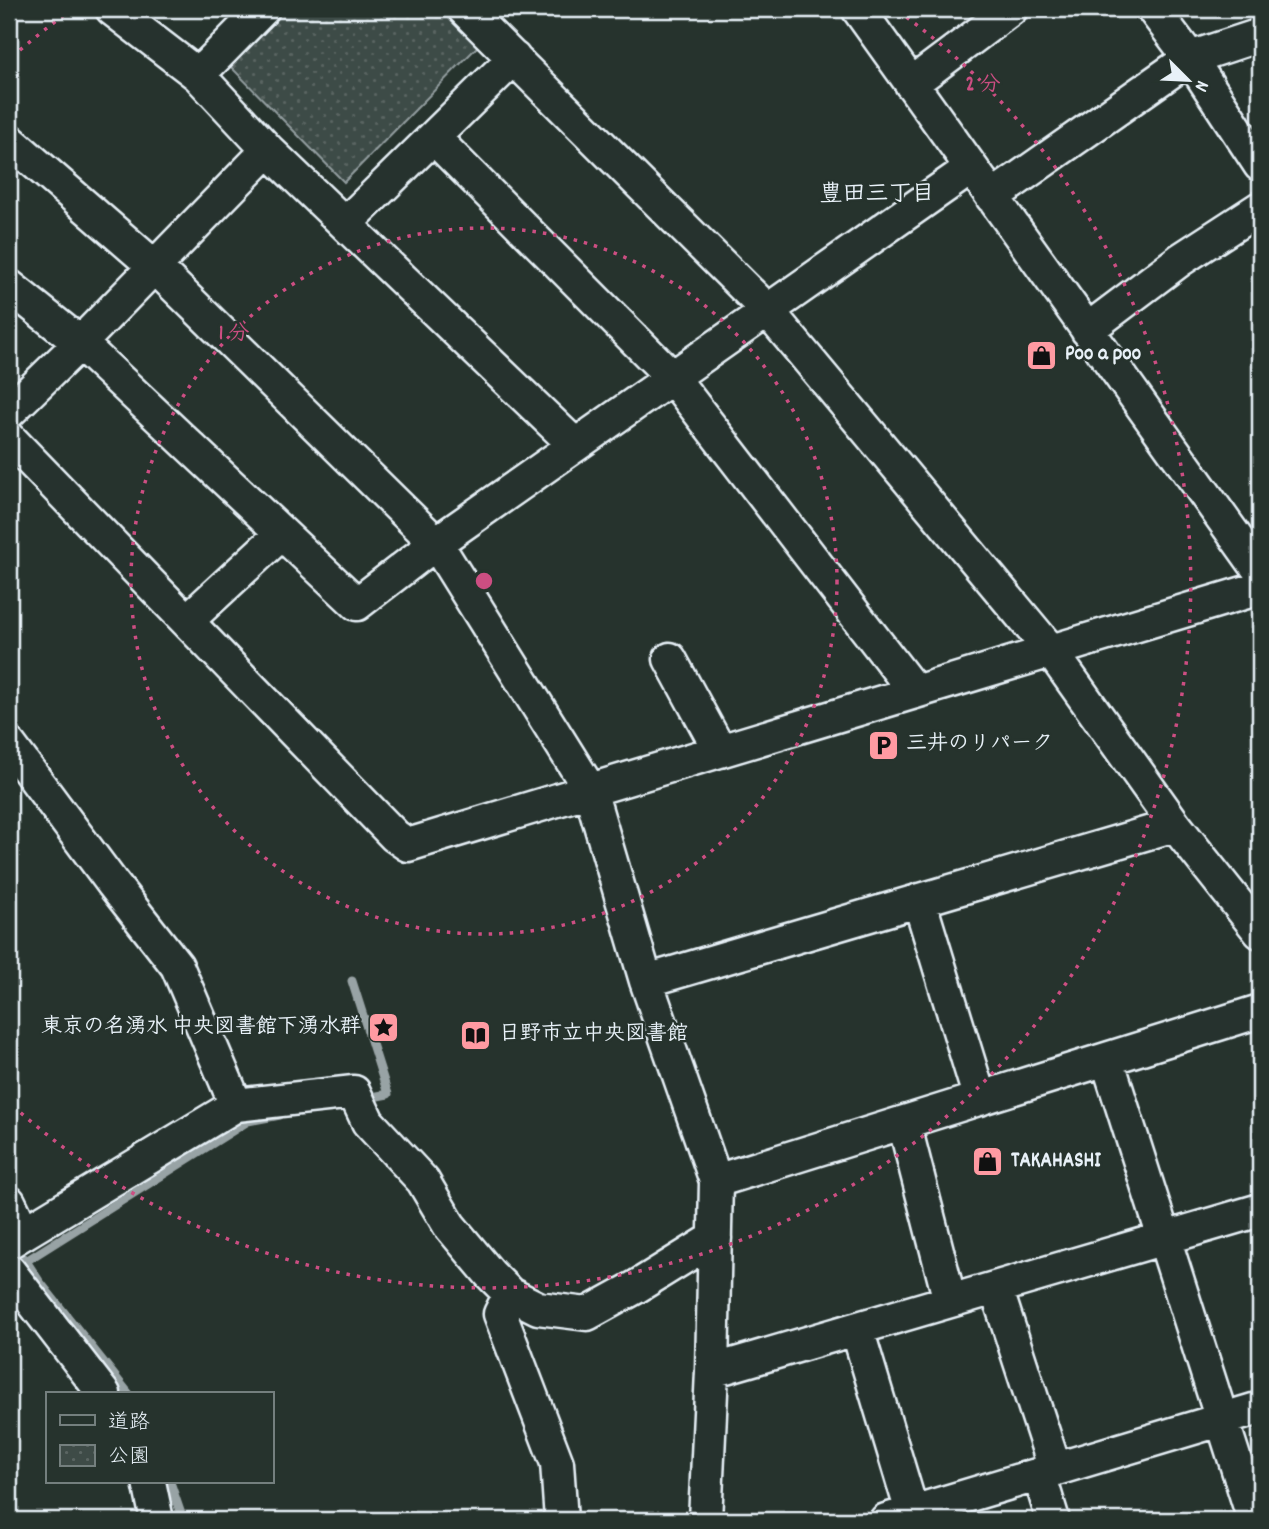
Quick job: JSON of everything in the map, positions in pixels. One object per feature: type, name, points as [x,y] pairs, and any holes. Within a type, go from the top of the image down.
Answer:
[{"type":"street","points":[[112,9],[198,75],[268,150],[575,445]]},
{"type":"street","points":[[198,75],[263,9]]},
{"type":"street","points":[[464,9],[767,310],[1051,651],[1175,825],[1260,932]]},
{"type":"street","points":[[858,9],[1260,571]]},
{"type":"street","points":[[911,84],[1011,9]]},
{"type":"street","points":[[1153,9],[1190,58],[1260,164]]},
{"type":"street","points":[[992,197],[1190,58],[1260,35]]},
{"type":"street","points":[[345,224],[513,58]]},
{"type":"street","points":[[434,138],[673,377],[915,692]]},
{"type":"street","points":[[9,140],[155,267],[436,543],[590,790],[646,981],[716,1181],[712,1371],[705,1520]]},
{"type":"street","points":[[9,412],[268,150]]},
{"type":"street","points":[[9,286],[80,343],[356,604],[436,543],[971,168]]},
{"type":"street","points":[[1087,330],[1180,260],[1260,208]]},
{"type":"street","points":[[9,438],[395,836],[408,845],[1260,588]]},
{"type":"street","points":[[188,620],[281,535]]},
{"type":"street","points":[[670,659],[720,751]]},
{"type":"street","points":[[9,744],[177,967],[236,1105]]},
{"type":"street","points":[[646,981],[1175,825]]},
{"type":"street","points":[[919,900],[980,1099]]},
{"type":"street","points":[[716,1181],[1260,1011]]},
{"type":"street","points":[[1107,1059],[1254,1520]]},
{"type":"street","points":[[9,1202],[16,1238],[236,1105],[354,1092],[369,1122],[422,1181],[449,1225],[510,1294],[538,1308],[587,1314],[715,1238]]},
{"type":"street","points":[[904,1123],[950,1301]]},
{"type":"street","points":[[712,1371],[1260,1210]]},
{"type":"street","points":[[9,1270],[102,1392]]},
{"type":"street","points":[[996,1288],[1047,1472],[1053,1520]]},
{"type":"street","points":[[510,1294],[500,1314],[557,1463],[561,1520]]},
{"type":"street","points":[[857,1329],[893,1518],[1260,1408]]},
{"type":"street","points":[[149,1484],[157,1520]]},
{"type":"green space","points":[[281,9],[447,9],[482,42],[344,182],[230,66]]},
{"type":"waterway","points":[[352,981],[388,1094],[362,1099]]},
{"type":"waterway","points":[[26,1261],[248,1121],[280,1115]]},
{"type":"waterway","points":[[24,1258],[39,1281],[127,1392]]},
{"type":"waterway","points":[[171,1484],[183,1520]]},
{"type":"place","name":"Poo a poo","points":[[1042,355]]},
{"type":"place","name":"三井のリパーク","points":[[883,745]]},
{"type":"place","name":"東京の名湧水 中央図書館下湧水群","points":[[384,1028]]},
{"type":"place","name":"日野市立中央図書館","points":[[476,1035]]},
{"type":"place","name":"TAKAHASHI","points":[[988,1162]]},
{"type":"district","name":"豊田三丁目","points":[[877,195]]}]
